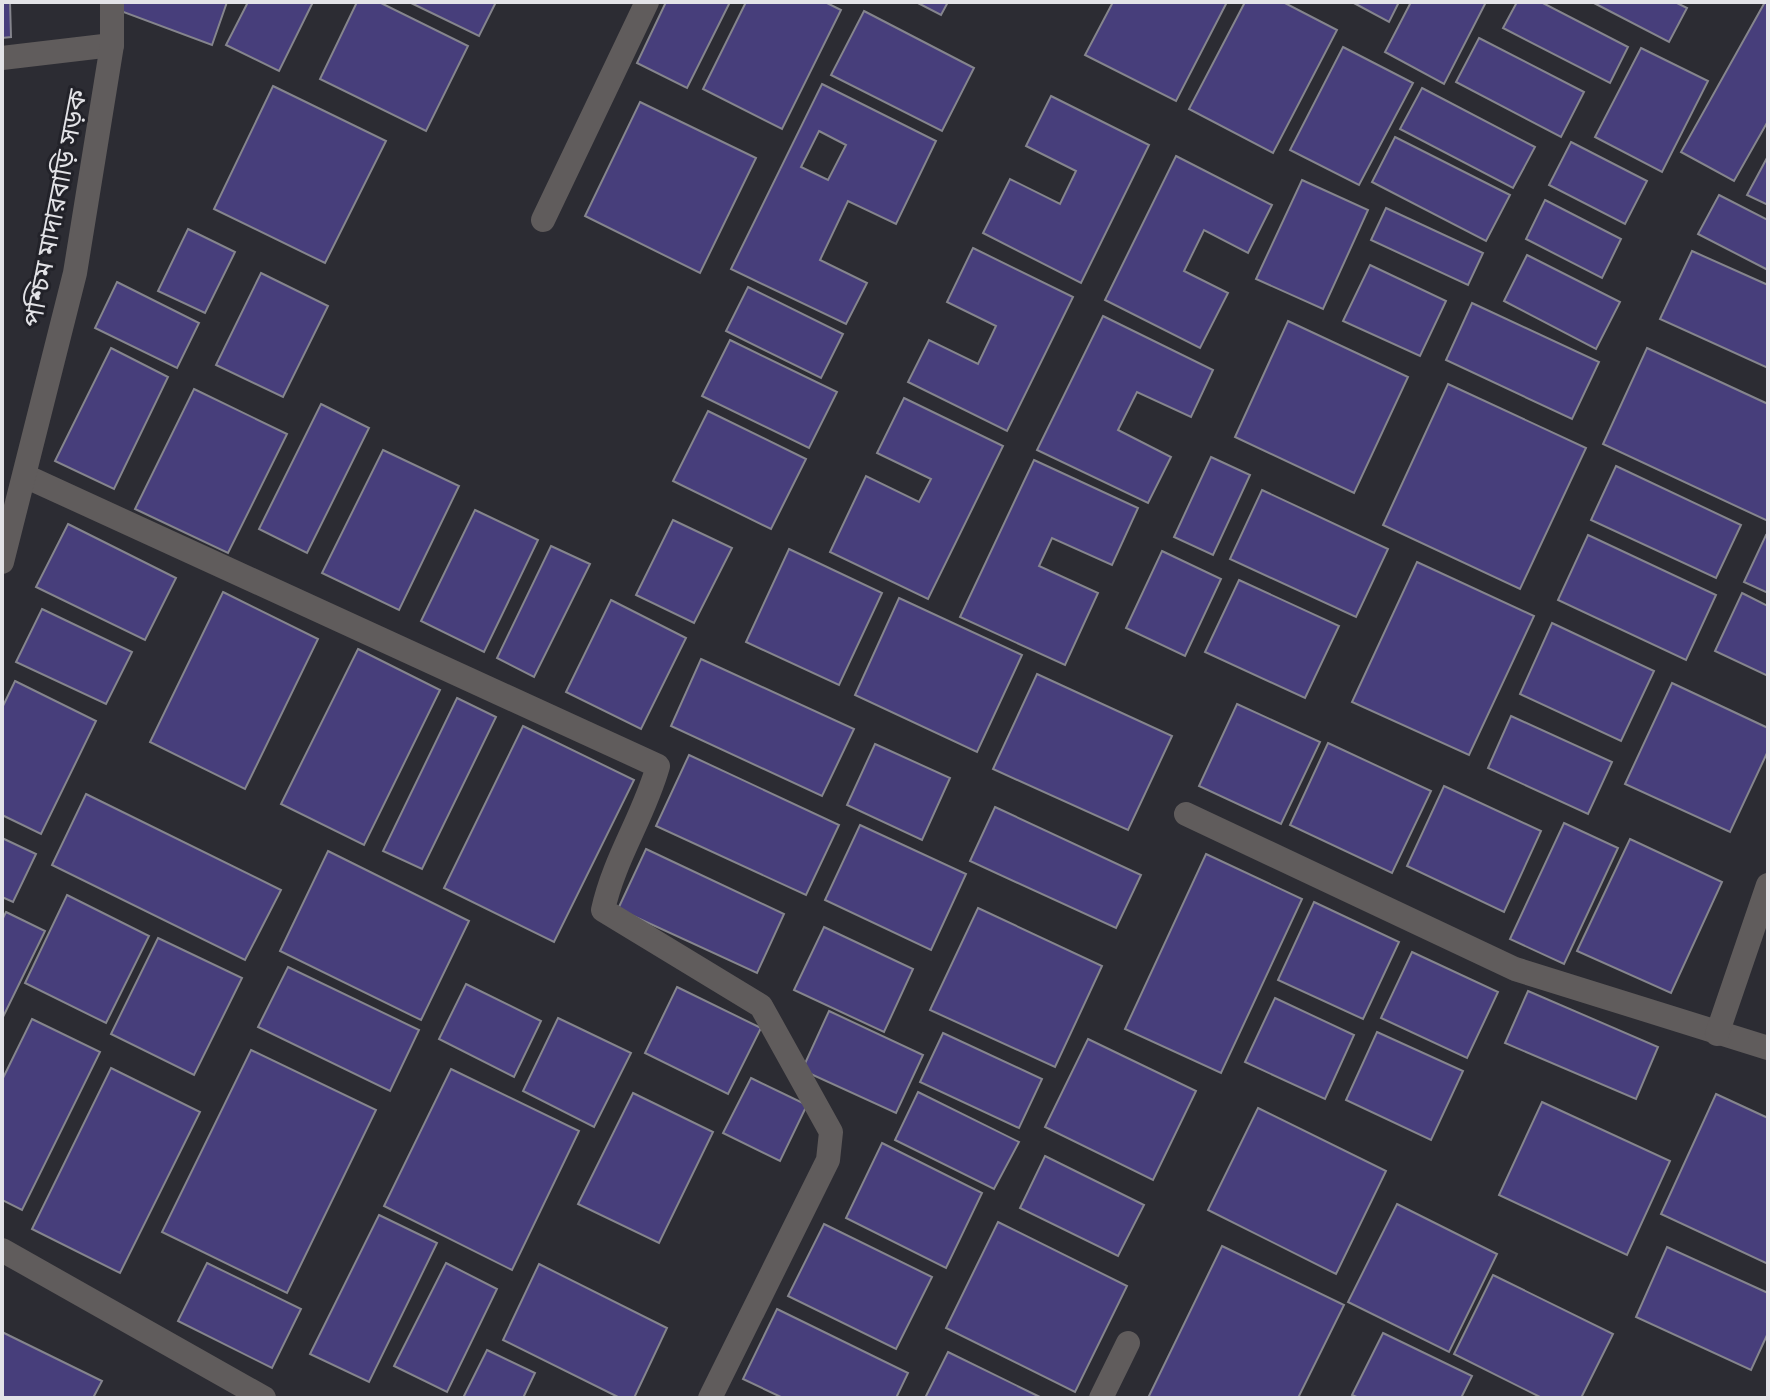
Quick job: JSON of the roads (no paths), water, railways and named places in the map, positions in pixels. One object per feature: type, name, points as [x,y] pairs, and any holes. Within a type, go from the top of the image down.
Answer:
[{"type":"street","name":"পশ্চিম মাদারবাড়ি সড়ক","points":[[4,550],[75,273],[112,45],[112,2]]},
{"type":"street","points":[[543,220],[647,2]]},
{"type":"street","points":[[2,58],[112,45]]},
{"type":"street","points":[[25,476],[658,766],[650,796],[608,886],[603,910],[761,1006],[831,1132],[828,1160],[710,1398]]},
{"type":"street","points":[[1186,814],[1515,969],[1768,1048]]},
{"type":"street","points":[[1717,1034],[1768,885]]},
{"type":"street","points":[[2,1250],[264,1398]]},
{"type":"street","points":[[1101,1398],[1128,1343]]}]
